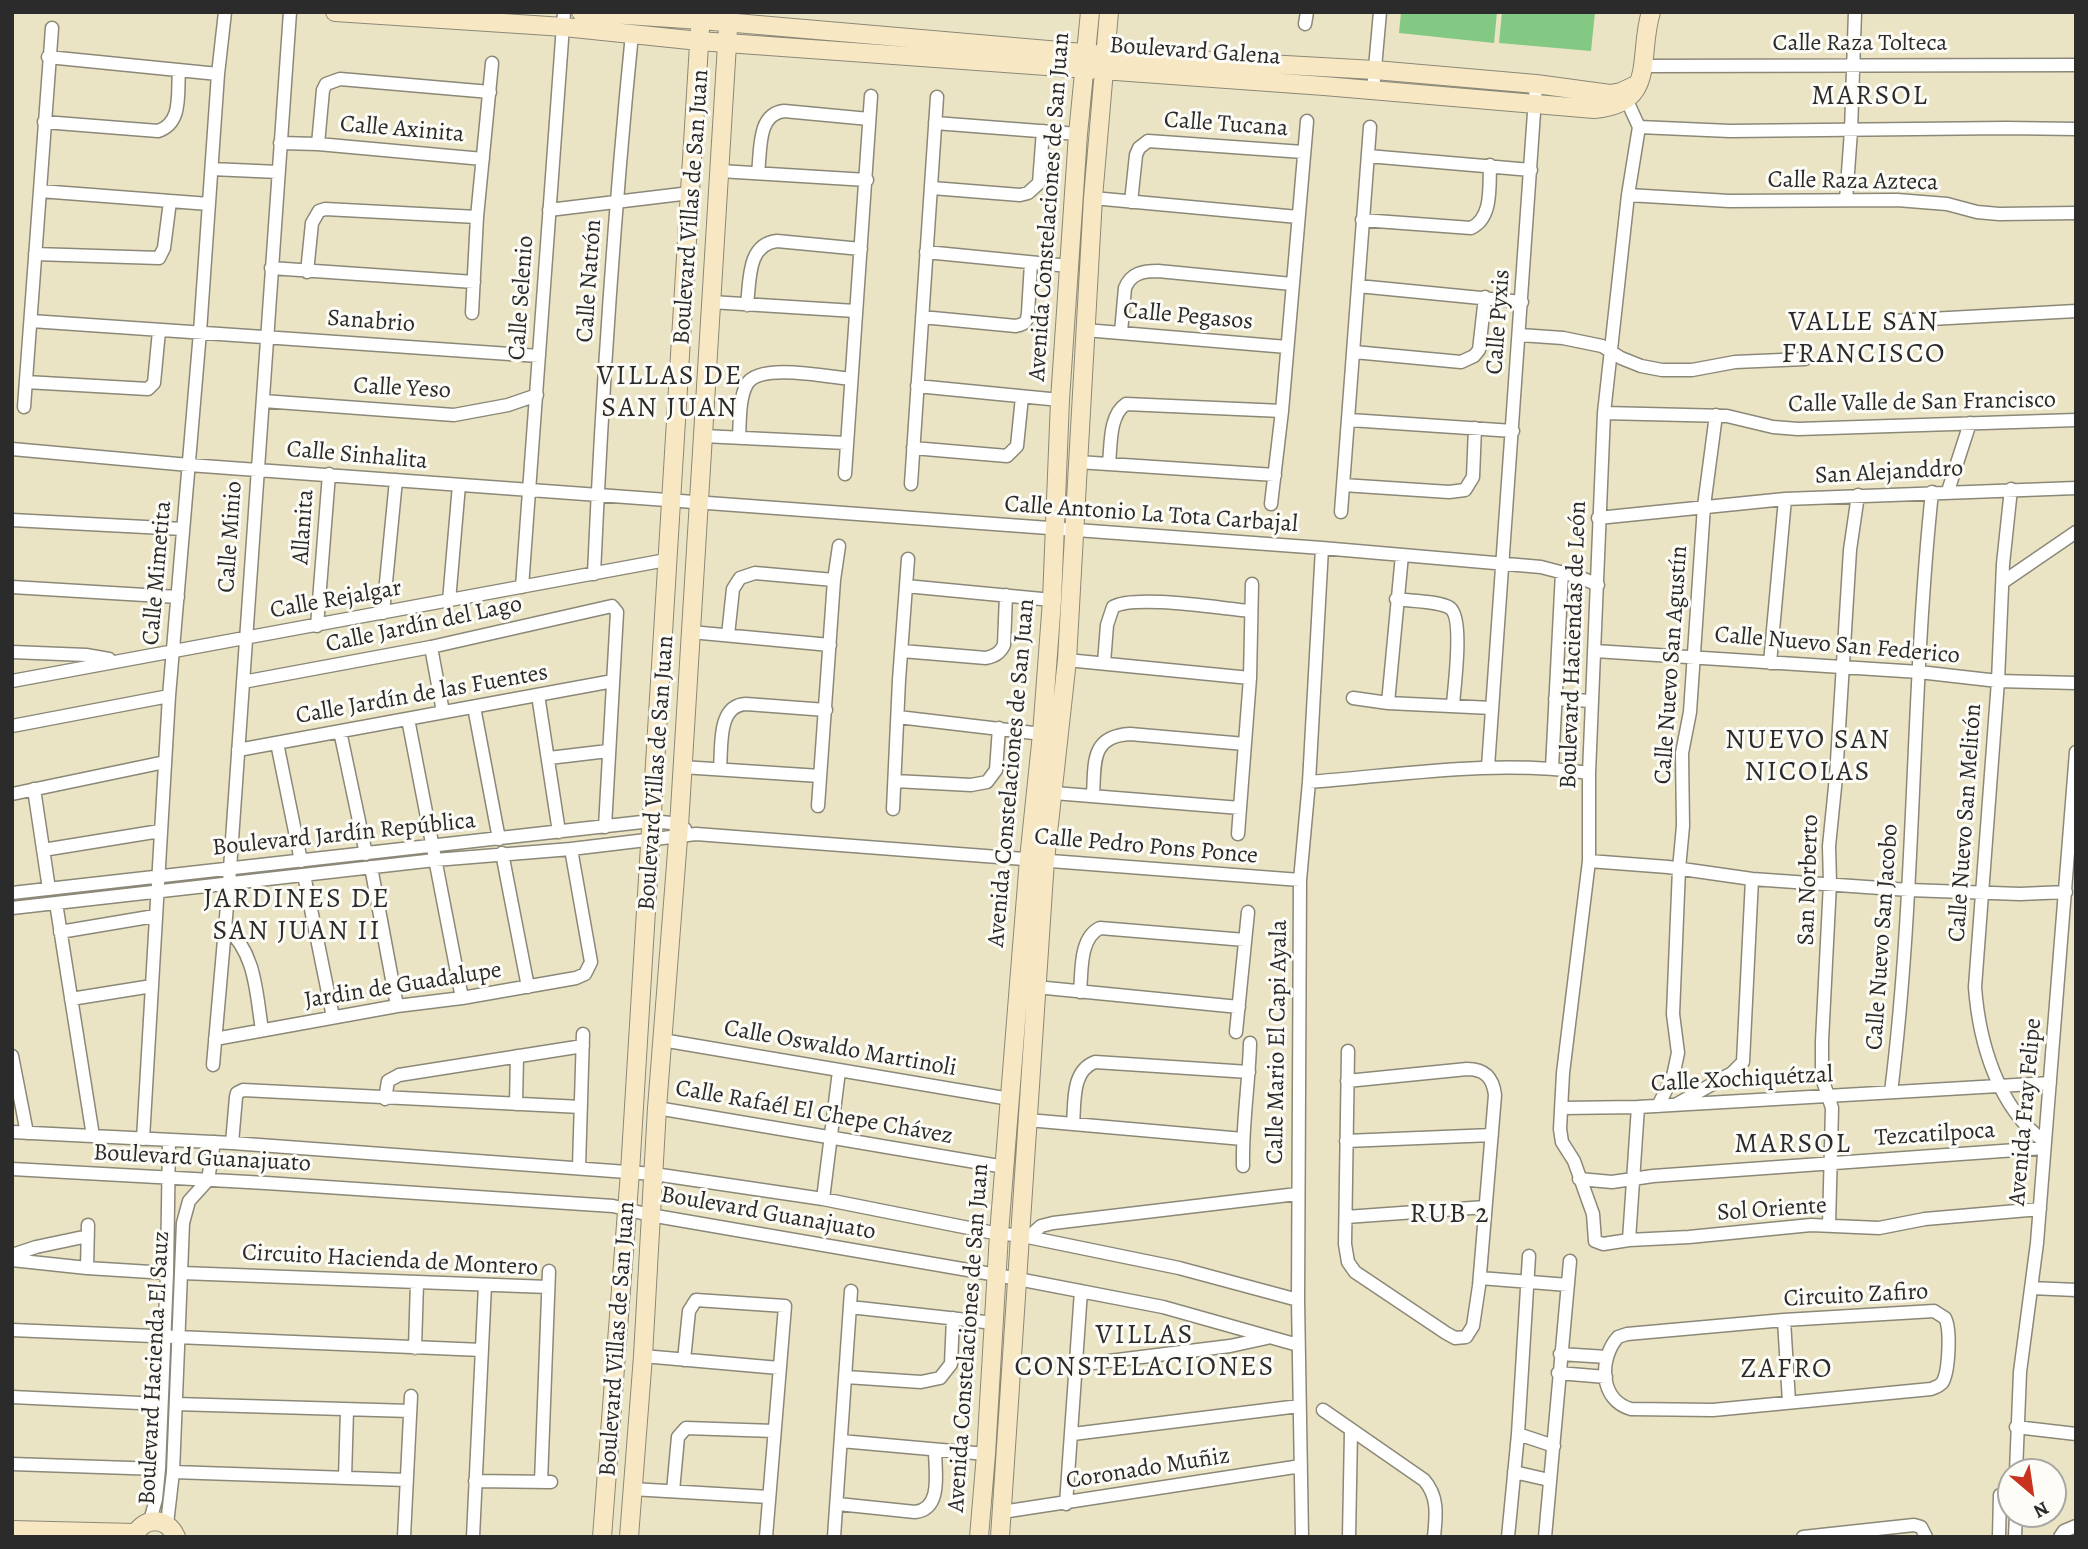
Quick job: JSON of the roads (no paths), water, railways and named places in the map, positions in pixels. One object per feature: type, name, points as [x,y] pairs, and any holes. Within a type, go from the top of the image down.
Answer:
[{"type":"street","name":"Calle Mimetita","points":[[143,1139],[172,651],[225,12]]},
{"type":"street","name":"Calle Minio","points":[[213,1065],[229,883],[290,12]]},
{"type":"street","name":"Boulevard Galena","points":[[335,12],[564,20],[632,34],[727,43],[1105,62],[1375,70],[1536,83],[1622,95]]},
{"type":"street","name":"Boulevard Galena","points":[[581,12],[729,18],[1086,61]]},
{"type":"street","name":"Avenida Constelaciones de San Juan","points":[[1000,1537],[1016,1280],[1024,1236],[1036,987],[1042,734],[1052,600],[1060,400],[1078,134],[1090,12]]},
{"type":"street","name":"Avenida Constelaciones de San Juan","points":[[979,1537],[1010,1099],[1037,859],[1054,793],[1067,660],[1093,198],[1109,12]]},
{"type":"street","points":[[1373,90],[1380,12]]},
{"type":"street","points":[[1651,12],[1647,28],[1645,66],[1622,95],[1639,127],[1731,131],[2076,129]]},
{"type":"street","points":[[1846,200],[1855,12]]},
{"type":"street","name":"Boulevard Villas de San Juan","points":[[604,1528],[630,1172],[701,16]]},
{"type":"street","name":"Boulevard Villas de San Juan","points":[[629,1537],[678,832],[729,18]]},
{"type":"street","name":"Calle Selenio","points":[[522,587],[564,20]]},
{"type":"street","points":[[24,407],[52,28]]},
{"type":"street","name":"Calle Natrón","points":[[594,574],[596,495],[632,34]]},
{"type":"street","points":[[48,57],[218,74]]},
{"type":"street","name":"Boulevard Galena","points":[[1105,62],[1576,108],[1622,95]]},
{"type":"street","name":"Calle Axinita","points":[[472,313],[477,217],[492,63]]},
{"type":"street","name":"Calle Raza Tolteca","points":[[1645,66],[2076,65]]},
{"type":"street","points":[[44,121],[158,131],[164,129],[169,127],[176,117],[178,71]]},
{"type":"street","name":"Calle Axinita","points":[[318,144],[323,90],[332,80],[490,92]]},
{"type":"street","name":"Calle Pyxis","points":[[1488,767],[1536,83]]},
{"type":"street","points":[[845,474],[871,96]]},
{"type":"street","points":[[911,484],[937,97]]},
{"type":"street","points":[[758,173],[764,126],[774,112],[869,119]]},
{"type":"street","points":[[1303,152],[1307,121]]},
{"type":"street","points":[[935,123],[1078,134]]},
{"type":"street","points":[[1341,512],[1370,127]]},
{"type":"street","name":"Boulevard Haciendas de León","points":[[1587,1198],[1574,1161],[1561,1139],[1564,1063],[1589,861],[1589,773],[1598,585],[1598,518],[1609,350],[1639,127]]},
{"type":"street","points":[[932,188],[1012,195],[1028,193],[1039,183],[1042,131]]},
{"type":"street","name":"Calle Tucana","points":[[1132,202],[1136,155],[1139,148],[1148,141],[1303,152],[1282,411],[1271,504]]},
{"type":"street","name":"Calle Axinita","points":[[280,143],[483,159]]},
{"type":"street","points":[[1368,156],[1531,170]]},
{"type":"street","points":[[1362,220],[1463,229],[1476,226],[1487,210],[1490,165]]},
{"type":"street","points":[[212,169],[278,172]]},
{"type":"street","points":[[720,171],[867,180]]},
{"type":"street","points":[[40,191],[209,204]]},
{"type":"street","points":[[549,210],[690,193]]},
{"type":"street","name":"Calle Raza Azteca","points":[[1628,195],[1729,201],[1931,202],[1999,214],[2076,213]]},
{"type":"street","points":[[1093,198],[1298,217]]},
{"type":"street","points":[[35,254],[159,258],[164,248],[170,201]]},
{"type":"street","points":[[307,272],[312,223],[319,211],[333,208],[477,217]]},
{"type":"street","points":[[747,304],[753,260],[763,244],[777,242],[861,249]]},
{"type":"street","points":[[926,252],[1069,266]]},
{"type":"street","points":[[922,317],[1022,325],[1028,313],[1031,263]]},
{"type":"street","points":[[271,268],[474,282]]},
{"type":"street","points":[[1121,332],[1125,288],[1127,282],[1138,273],[1158,271],[1292,284]]},
{"type":"street","points":[[1358,286],[1522,302]]},
{"type":"street","points":[[1354,352],[1452,361],[1469,359],[1479,350],[1485,298]]},
{"type":"street","points":[[711,302],[855,311]]},
{"type":"street","points":[[1894,321],[2076,311]]},
{"type":"street","name":"Sanabrio","points":[[31,321],[539,356]]},
{"type":"street","name":"Calle Pegasos","points":[[1085,330],[1287,347]]},
{"type":"street","points":[[26,382],[148,388],[154,383],[159,331]]},
{"type":"street","points":[[1520,335],[1602,345],[1641,366],[1672,371],[1735,362],[1805,359]]},
{"type":"street","points":[[739,437],[743,393],[751,378],[759,373],[773,371],[851,379]]},
{"type":"street","points":[[917,386],[1060,400]]},
{"type":"street","name":"Calle Yeso","points":[[263,401],[454,415],[508,405],[537,396]]},
{"type":"street","points":[[913,448],[1007,456],[1017,446],[1022,397]]},
{"type":"street","points":[[1109,464],[1115,417],[1126,404],[1282,411]]},
{"type":"street","name":"Calle Valle de San Francisco","points":[[1604,413],[1716,415],[1773,427],[1798,429],[2076,420]]},
{"type":"street","points":[[1704,506],[1716,415]]},
{"type":"street","points":[[1350,419],[1513,430]]},
{"type":"street","points":[[1948,491],[1969,423]]},
{"type":"street","points":[[1343,485],[1449,492],[1465,490],[1473,477],[1475,428]]},
{"type":"street","points":[[703,436],[846,443]]},
{"type":"street","name":"Calle Sinhalita","points":[[12,449],[699,503]]},
{"type":"street","points":[[1078,462],[1275,475]]},
{"type":"street","name":"Allanita","points":[[317,626],[329,474]]},
{"type":"street","points":[[383,613],[396,480]]},
{"type":"street","points":[[449,601],[460,485]]},
{"type":"street","name":"San Alejanddro","points":[[1598,518],[1784,499],[2076,488]]},
{"type":"street","name":"Calle Nuevo San Melitón","points":[[2011,489],[1975,987],[1982,1037],[2000,1085],[2044,1145]]},
{"type":"street","name":"Calle Nuevo San Jacobo","points":[[1891,1092],[1903,994],[1919,672],[1932,492]]},
{"type":"street","name":"San Norberto","points":[[1829,1225],[1832,1108],[1822,1078],[1822,1041],[1830,832],[1850,550],[1858,495]]},
{"type":"street","points":[[1769,663],[1784,499]]},
{"type":"street","name":"Calle Antonio La Tota Carbajal","points":[[699,503],[1322,548],[1541,567],[1598,585]]},
{"type":"street","name":"Calle Nuevo San Agustín","points":[[1658,1106],[1678,1064],[1673,1014],[1679,869],[1684,826],[1682,753],[1696,656],[1704,506]]},
{"type":"street","points":[[12,520],[183,529]]},
{"type":"street","points":[[2003,582],[2076,532]]},
{"type":"street","points":[[818,806],[834,580],[839,546]]},
{"type":"street","name":"Calle Mario El Capi Ayala","points":[[1302,1537],[1297,1194],[1300,880],[1309,782],[1322,548]]},
{"type":"street","points":[[1388,703],[1402,555]]},
{"type":"street","points":[[893,809],[908,559]]},
{"type":"street","name":"Calle Rejalgar","points":[[12,681],[666,560]]},
{"type":"street","points":[[1552,768],[1562,572]]},
{"type":"street","points":[[728,635],[733,589],[740,578],[755,573],[834,580]]},
{"type":"street","points":[[1238,834],[1250,678],[1252,584]]},
{"type":"street","points":[[905,586],[1052,600]]},
{"type":"street","points":[[12,587],[177,597]]},
{"type":"street","points":[[902,651],[994,657],[1002,651],[1004,645],[1006,595]]},
{"type":"street","points":[[1396,599],[1442,605],[1451,609],[1455,615],[1457,632],[1453,705]]},
{"type":"street","points":[[1104,663],[1107,625],[1114,607],[1119,604],[1140,601],[1251,611]]},
{"type":"street","name":"Calle Jardín del Lago","points":[[243,682],[431,647],[612,606],[617,612],[613,681]]},
{"type":"street","points":[[691,632],[830,645]]},
{"type":"street","points":[[431,647],[443,712]]},
{"type":"street","name":"Calle Nuevo San Federico","points":[[1595,651],[1919,672],[1998,681],[2076,683]]},
{"type":"street","points":[[12,652],[86,655],[117,660]]},
{"type":"street","points":[[1067,660],[1250,678]]},
{"type":"street","points":[[605,827],[613,681]]},
{"type":"street","name":"Calle Jardín de las Fuentes","points":[[238,750],[613,681]]},
{"type":"street","points":[[538,695],[559,832]]},
{"type":"street","points":[[12,726],[169,696]]},
{"type":"street","points":[[1353,698],[1388,703],[1492,708]]},
{"type":"street","points":[[1555,699],[1592,701]]},
{"type":"street","points":[[720,768],[724,724],[727,713],[733,707],[746,704],[826,710]]},
{"type":"street","points":[[474,706],[499,839]]},
{"type":"street","points":[[898,718],[1042,734]]},
{"type":"street","points":[[408,719],[462,998]]},
{"type":"street","points":[[895,781],[971,785],[987,782],[996,771],[999,729]]},
{"type":"street","points":[[340,731],[366,854]]},
{"type":"street","points":[[1093,796],[1096,755],[1100,745],[1114,736],[1130,734],[1245,744]]},
{"type":"street","points":[[277,743],[300,861]]},
{"type":"street","points":[[549,758],[608,751]]},
{"type":"street","name":"Avenida Fray Felipe","points":[[2016,1458],[2023,1338],[2039,1209],[2076,755]]},
{"type":"street","points":[[12,793],[164,762]]},
{"type":"street","points":[[682,766],[820,776]]},
{"type":"street","points":[[1309,782],[1488,767],[1552,768],[1589,773]]},
{"type":"street","points":[[34,789],[49,889]]},
{"type":"street","points":[[1054,793],[1240,808]]},
{"type":"street","name":"Boulevard Jardín República","points":[[12,893],[605,827],[678,832]]},
{"type":"street","name":"Boulevard Jardín República","points":[[12,908],[435,860],[571,849],[650,830]]},
{"type":"street","points":[[43,850],[160,831]]},
{"type":"street","name":"Calle Pedro Pons Ponce","points":[[678,832],[1300,880]]},
{"type":"street","name":"Jardin de Guadalupe","points":[[215,1039],[397,1006],[528,987],[585,974],[591,962],[571,849]]},
{"type":"street","points":[[502,853],[528,987]]},
{"type":"street","points":[[1589,861],[1752,879],[1909,890],[2020,894],[2066,892]]},
{"type":"street","points":[[371,867],[397,1006]]},
{"type":"street","points":[[304,875],[333,1017]]},
{"type":"street","points":[[1676,1105],[1740,1068],[1745,1054],[1752,879]]},
{"type":"street","points":[[56,903],[93,1136]]},
{"type":"street","points":[[1236,1032],[1248,912]]},
{"type":"street","points":[[60,932],[155,916]]},
{"type":"street","points":[[225,926],[240,940],[250,958],[262,1030]]},
{"type":"street","points":[[1080,992],[1086,943],[1090,935],[1100,929],[1245,940]]},
{"type":"street","points":[[71,999],[152,986]]},
{"type":"street","points":[[1036,987],[1239,1007]]},
{"type":"street","points":[[386,1099],[386,1087],[394,1076],[517,1056],[583,1040],[579,1167]]},
{"type":"street","name":"Calle Oswaldo Martinoli","points":[[663,1040],[1010,1099]]},
{"type":"street","points":[[1243,1166],[1250,1042]]},
{"type":"street","points":[[1347,1081],[1467,1069],[1481,1070],[1492,1080],[1492,1135],[1479,1282],[1471,1332],[1466,1336],[1455,1338],[1355,1272],[1346,1256],[1346,1141],[1347,1081],[1348,1051]]},
{"type":"street","points":[[12,1056],[27,1133]]},
{"type":"street","points":[[516,1104],[517,1056]]},
{"type":"street","points":[[1073,1124],[1079,1077],[1084,1069],[1096,1062],[1249,1072]]},
{"type":"street","points":[[823,1199],[839,1071]]},
{"type":"street","name":"Calle Xochiquétzal","points":[[1562,1108],[1658,1106],[2050,1083]]},
{"type":"street","points":[[232,1143],[236,1097],[240,1090],[581,1107]]},
{"type":"street","points":[[1629,1240],[1638,1107]]},
{"type":"street","name":"Calle Rafaél El Chepe Chávez","points":[[657,1108],[1006,1167]]},
{"type":"street","points":[[1028,1120],[1243,1139]]},
{"type":"street","name":"Boulevard Guanajuato","points":[[12,1132],[232,1143],[654,1174],[823,1199],[999,1234],[1024,1236],[1179,1268],[1298,1300]]},
{"type":"street","points":[[1346,1141],[1492,1135]]},
{"type":"street","name":"Boulevard Hacienda El Sauz","points":[[169,1140],[165,1337],[156,1499],[171,1530]]},
{"type":"street","points":[[208,1180],[214,1142]]},
{"type":"street","name":"Tezcatilpoca","points":[[1580,1179],[1607,1182],[2044,1145]]},
{"type":"street","name":"Boulevard Guanajuato","points":[[12,1169],[591,1203],[1163,1307],[1298,1345]]},
{"type":"street","name":"Boulevard Hacienda El Sauz","points":[[171,1530],[185,1210],[189,1201],[208,1180]]},
{"type":"street","points":[[1024,1236],[1041,1226],[1053,1223],[1297,1194]]},
{"type":"street","name":"Sol Oriente","points":[[1587,1198],[1595,1223],[1596,1243],[1829,1225],[1860,1229],[1879,1228],[1925,1219],[2039,1209]]},
{"type":"street","points":[[1346,1217],[1485,1207]]},
{"type":"street","points":[[12,1258],[36,1247],[88,1231],[87,1268]]},
{"type":"street","points":[[1508,1537],[1518,1434],[1529,1256]]},
{"type":"street","points":[[12,1258],[87,1268],[167,1273]]},
{"type":"street","points":[[1545,1537],[1570,1261]]},
{"type":"street","points":[[548,1287],[549,1270]]},
{"type":"street","name":"Circuito Hacienda de Montero","points":[[182,1273],[548,1287],[546,1482],[475,1480]]},
{"type":"street","points":[[415,1348],[417,1282]]},
{"type":"street","points":[[1479,1282],[1568,1289]]},
{"type":"street","points":[[473,1537],[485,1285]]},
{"type":"street","points":[[2031,1288],[2076,1290]]},
{"type":"street","points":[[834,1537],[851,1291]]},
{"type":"street","points":[[1066,1504],[1081,1291]]},
{"type":"street","points":[[684,1360],[689,1311],[696,1300],[785,1306],[766,1537]]},
{"type":"street","points":[[850,1307],[994,1323]]},
{"type":"street","name":"Circuito Zafiro","points":[[1606,1377],[1614,1401],[1631,1409],[1713,1410],[1923,1390],[1938,1386],[1944,1377],[1950,1332],[1945,1318],[1934,1311],[1784,1320],[1627,1334],[1618,1337],[1607,1357]]},
{"type":"street","points":[[846,1377],[921,1382],[940,1378],[951,1364],[953,1318]]},
{"type":"street","points":[[1784,1320],[1789,1402]]},
{"type":"street","points":[[12,1330],[481,1350]]},
{"type":"street","points":[[1077,1365],[1230,1346],[1269,1337]]},
{"type":"street","points":[[1558,1373],[1606,1377],[1607,1357],[1560,1354]]},
{"type":"street","points":[[643,1356],[779,1368]]},
{"type":"street","points":[[404,1537],[411,1396]]},
{"type":"street","points":[[12,1397],[161,1404]]},
{"type":"street","points":[[176,1404],[410,1411]]},
{"type":"street","points":[[1073,1434],[1299,1406]]},
{"type":"street","points":[[1323,1409],[1431,1487],[1436,1507],[1434,1537]]},
{"type":"street","points":[[345,1478],[347,1410]]},
{"type":"street","points":[[2016,1427],[2076,1434]]},
{"type":"street","points":[[673,1491],[678,1437],[685,1428],[774,1431]]},
{"type":"street","points":[[1349,1537],[1351,1431]]},
{"type":"street","points":[[1518,1434],[1553,1446]]},
{"type":"street","points":[[841,1441],[986,1454]]},
{"type":"street","points":[[838,1504],[915,1512],[925,1510],[931,1506],[934,1496],[935,1450]]},
{"type":"street","points":[[12,1464],[159,1469]]},
{"type":"street","name":"Coronado Muñiz","points":[[1002,1512],[1301,1466]]},
{"type":"street","points":[[173,1472],[407,1480]]},
{"type":"street","points":[[1514,1472],[1549,1480]]},
{"type":"street","points":[[632,1489],[769,1497]]},
{"type":"street","points":[[604,1528],[631,1510]]},
{"type":"street","points":[[12,1530],[135,1535],[141,1525],[171,1530]]},
{"type":"street","points":[[1803,1537],[1863,1534],[1914,1525],[1921,1527],[1926,1537]]},
{"type":"street","points":[[2060,1537],[2064,1531],[2076,1526]]},
{"type":"district","name":"MARSOL","points":[[1870,97]]},
{"type":"district","name":"VALLE SAN FRANCISCO","points":[[1864,339]]},
{"type":"district","name":"VILLAS DE SAN JUAN","points":[[670,393]]},
{"type":"district","name":"NUEVO SAN NICOLAS","points":[[1808,757]]},
{"type":"district","name":"JARDINES DE SAN JUAN II","points":[[297,916]]},
{"type":"district","name":"MARSOL","points":[[1793,1145]]},
{"type":"district","name":"RUB 2","points":[[1450,1215]]},
{"type":"district","name":"VILLAS CONSTELACIONES","points":[[1145,1352]]},
{"type":"district","name":"ZAFRO","points":[[1787,1370]]}]
